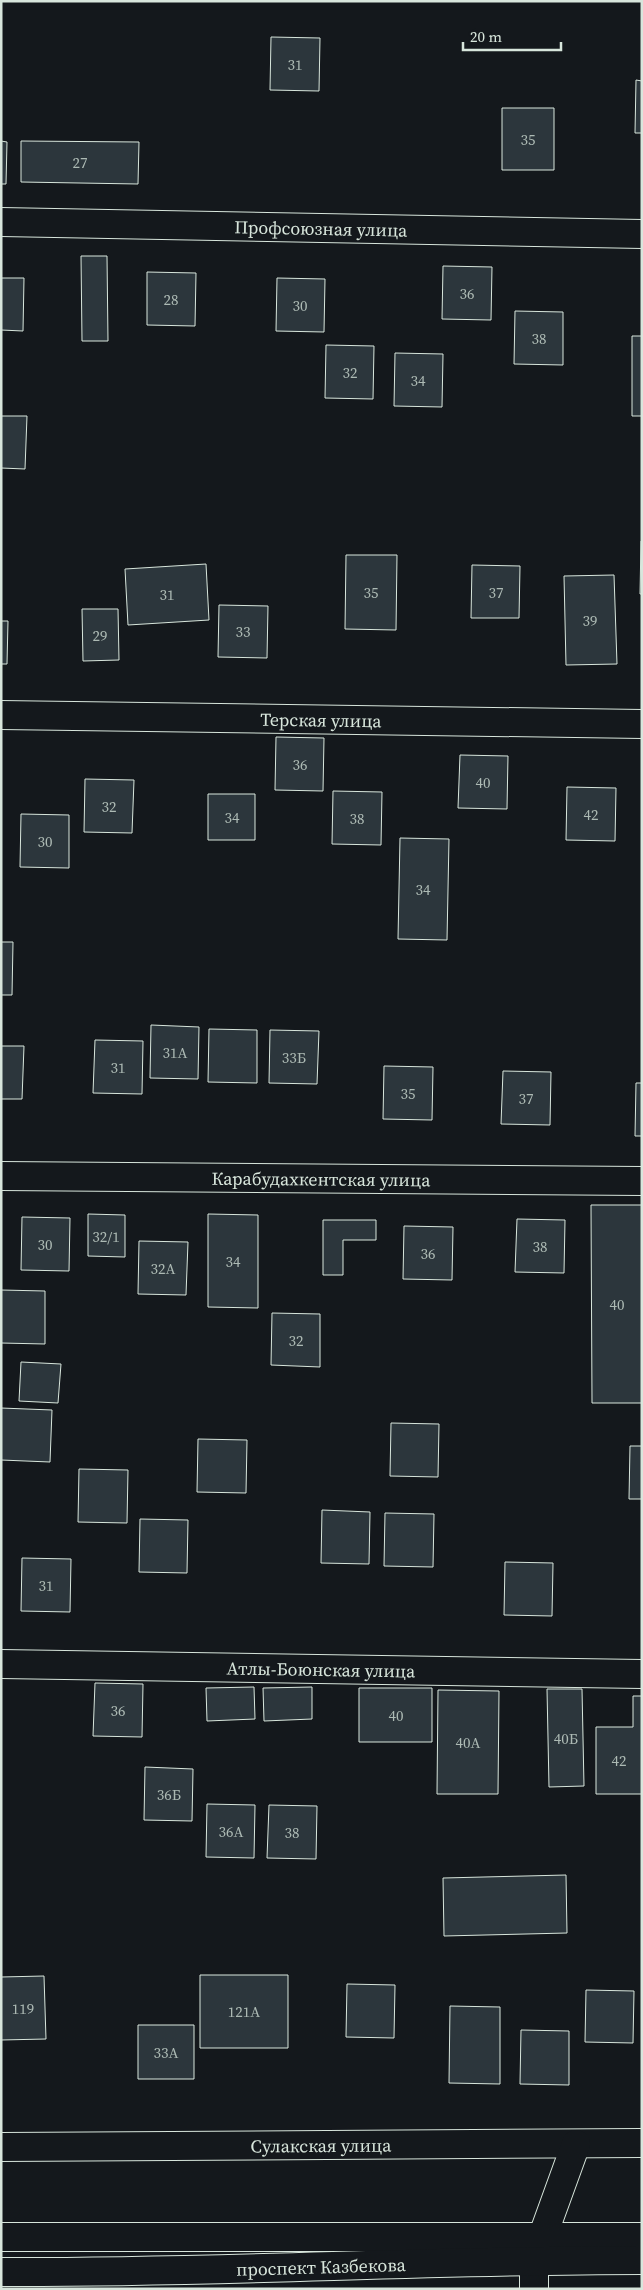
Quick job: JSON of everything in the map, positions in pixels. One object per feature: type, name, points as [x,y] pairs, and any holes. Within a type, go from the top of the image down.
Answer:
[{"type":"main road","name":"Профсоюзная улица","points":[[1,222],[642,234]]},
{"type":"main road","name":"Терская улица","points":[[1,715],[642,724]]},
{"type":"main road","name":"Карабудахкентская улица","points":[[1,1176],[642,1181]]},
{"type":"main road","name":"Атлы-Боюнская улица","points":[[1,1664],[642,1674]]},
{"type":"main road","name":"Сулакская улица","points":[[1,2147],[642,2143]]},
{"type":"main road","points":[[534,2289],[538,2249],[576,2144]]},
{"type":"main road","name":"проспект Казбекова","points":[[1,2237],[538,2249],[642,2260]]},
{"type":"main road","name":"проспект Казбекова","points":[[1,2272],[109,2272],[538,2249],[642,2237]]},
{"type":"building","points":[[271,37],[320,38],[319,91],[270,90]]},
{"type":"building","points":[[636,80],[642,81],[642,133],[635,133]]},
{"type":"building","points":[[502,108],[554,108],[554,170],[502,170]]},
{"type":"building","points":[[1,141],[7,142],[6,184],[1,184]]},
{"type":"building","points":[[21,141],[139,142],[138,184],[21,182]]},
{"type":"building","points":[[81,256],[107,256],[108,341],[82,341]]},
{"type":"building","points":[[443,266],[492,267],[491,320],[442,319]]},
{"type":"building","points":[[147,272],[196,273],[195,326],[147,325]]},
{"type":"building","points":[[1,278],[24,278],[23,331],[1,330]]},
{"type":"building","points":[[277,278],[325,279],[324,332],[276,331]]},
{"type":"building","points":[[515,311],[563,312],[563,365],[514,364]]},
{"type":"building","points":[[632,336],[642,336],[642,416],[632,416]]},
{"type":"building","points":[[326,345],[374,346],[373,399],[325,398]]},
{"type":"building","points":[[395,353],[443,354],[442,407],[394,406]]},
{"type":"building","points":[[1,416],[27,416],[25,469],[1,468]]},
{"type":"building","points":[[641,541],[642,594],[640,594]]},
{"type":"building","points":[[346,555],[397,555],[396,630],[345,629]]},
{"type":"building","points":[[206,564],[209,620],[128,625],[125,569]]},
{"type":"building","points":[[472,565],[520,566],[519,618],[471,618]]},
{"type":"building","points":[[614,575],[617,664],[566,665],[564,576]]},
{"type":"building","points":[[219,605],[268,606],[267,658],[218,657]]},
{"type":"building","points":[[82,609],[118,609],[119,660],[83,661]]},
{"type":"building","points":[[1,621],[8,621],[7,664],[1,664]]},
{"type":"building","points":[[276,737],[324,738],[323,791],[275,790]]},
{"type":"building","points":[[460,755],[508,756],[507,809],[458,808]]},
{"type":"building","points":[[85,779],[134,780],[132,833],[84,832]]},
{"type":"building","points":[[567,787],[616,788],[615,841],[566,840]]},
{"type":"building","points":[[333,791],[382,792],[381,845],[332,844]]},
{"type":"building","points":[[208,794],[255,794],[255,840],[208,840]]},
{"type":"building","points":[[21,814],[69,815],[69,868],[20,867]]},
{"type":"building","points":[[400,838],[449,839],[447,940],[398,939]]},
{"type":"building","points":[[1,942],[13,942],[12,995],[1,995]]},
{"type":"building","points":[[151,1025],[199,1027],[198,1079],[150,1078]]},
{"type":"building","points":[[209,1029],[257,1030],[257,1083],[208,1082]]},
{"type":"building","points":[[270,1030],[319,1031],[317,1084],[269,1083]]},
{"type":"building","points":[[95,1040],[143,1041],[142,1094],[93,1093]]},
{"type":"building","points":[[1,1046],[24,1046],[22,1099],[1,1099]]},
{"type":"building","points":[[384,1066],[433,1067],[432,1120],[383,1119]]},
{"type":"building","points":[[503,1071],[551,1072],[550,1125],[501,1124]]},
{"type":"building","points":[[636,1083],[642,1083],[642,1136],[635,1136]]},
{"type":"building","points":[[591,1205],[642,1205],[642,1403],[592,1403]]},
{"type":"building","points":[[88,1214],[125,1215],[125,1257],[88,1256]]},
{"type":"building","points":[[208,1214],[258,1215],[258,1308],[208,1307]]},
{"type":"building","points":[[22,1217],[70,1218],[69,1271],[21,1270]]},
{"type":"building","points":[[517,1219],[565,1220],[564,1273],[515,1272]]},
{"type":"building","points":[[323,1220],[376,1220],[376,1240],[343,1240],[343,1275],[323,1275]]},
{"type":"building","points":[[404,1226],[453,1227],[452,1280],[403,1279]]},
{"type":"building","points":[[139,1241],[188,1242],[186,1295],[138,1294]]},
{"type":"building","points":[[1,1290],[45,1291],[45,1344],[1,1343]]},
{"type":"building","points":[[272,1313],[320,1314],[320,1367],[271,1365]]},
{"type":"building","points":[[21,1362],[61,1364],[58,1403],[19,1401]]},
{"type":"building","points":[[1,1408],[52,1410],[50,1462],[1,1460]]},
{"type":"building","points":[[391,1423],[439,1424],[438,1477],[390,1476]]},
{"type":"building","points":[[198,1439],[247,1440],[246,1493],[197,1492]]},
{"type":"building","points":[[630,1446],[642,1446],[642,1499],[629,1499]]},
{"type":"building","points":[[79,1469],[128,1470],[127,1523],[78,1522]]},
{"type":"building","points":[[322,1510],[370,1512],[369,1564],[321,1563]]},
{"type":"building","points":[[385,1513],[434,1514],[433,1567],[384,1566]]},
{"type":"building","points":[[140,1519],[188,1520],[187,1573],[139,1572]]},
{"type":"building","points":[[22,1558],[71,1559],[70,1612],[21,1611]]},
{"type":"building","points":[[505,1562],[553,1563],[552,1616],[504,1615]]},
{"type":"building","points":[[95,1683],[143,1684],[142,1737],[93,1736]]},
{"type":"building","points":[[254,1687],[255,1719],[207,1721],[206,1688]]},
{"type":"building","points":[[312,1687],[312,1719],[264,1721],[263,1688]]},
{"type":"building","points":[[359,1688],[432,1688],[432,1742],[359,1742]]},
{"type":"building","points":[[547,1689],[582,1689],[584,1786],[549,1787]]},
{"type":"building","points":[[438,1690],[499,1691],[498,1794],[437,1794]]},
{"type":"building","points":[[633,1696],[642,1696],[642,1794],[596,1794],[596,1727],[633,1727]]},
{"type":"building","points":[[145,1767],[193,1769],[192,1821],[144,1820]]},
{"type":"building","points":[[207,1804],[255,1805],[254,1858],[206,1857]]},
{"type":"building","points":[[269,1805],[317,1806],[316,1859],[267,1858]]},
{"type":"building","points":[[566,1875],[567,1933],[444,1936],[443,1878]]},
{"type":"building","points":[[200,1975],[288,1975],[288,2048],[200,2048]]},
{"type":"building","points":[[44,1976],[46,2039],[1,2040],[1,1977]]},
{"type":"building","points":[[347,1984],[395,1985],[394,2038],[346,2037]]},
{"type":"building","points":[[586,1990],[634,1991],[633,2043],[585,2042]]},
{"type":"building","points":[[450,2006],[500,2007],[500,2084],[449,2083]]},
{"type":"building","points":[[138,2025],[194,2025],[194,2079],[138,2079]]},
{"type":"building","points":[[521,2030],[569,2031],[569,2085],[520,2084]]}]
